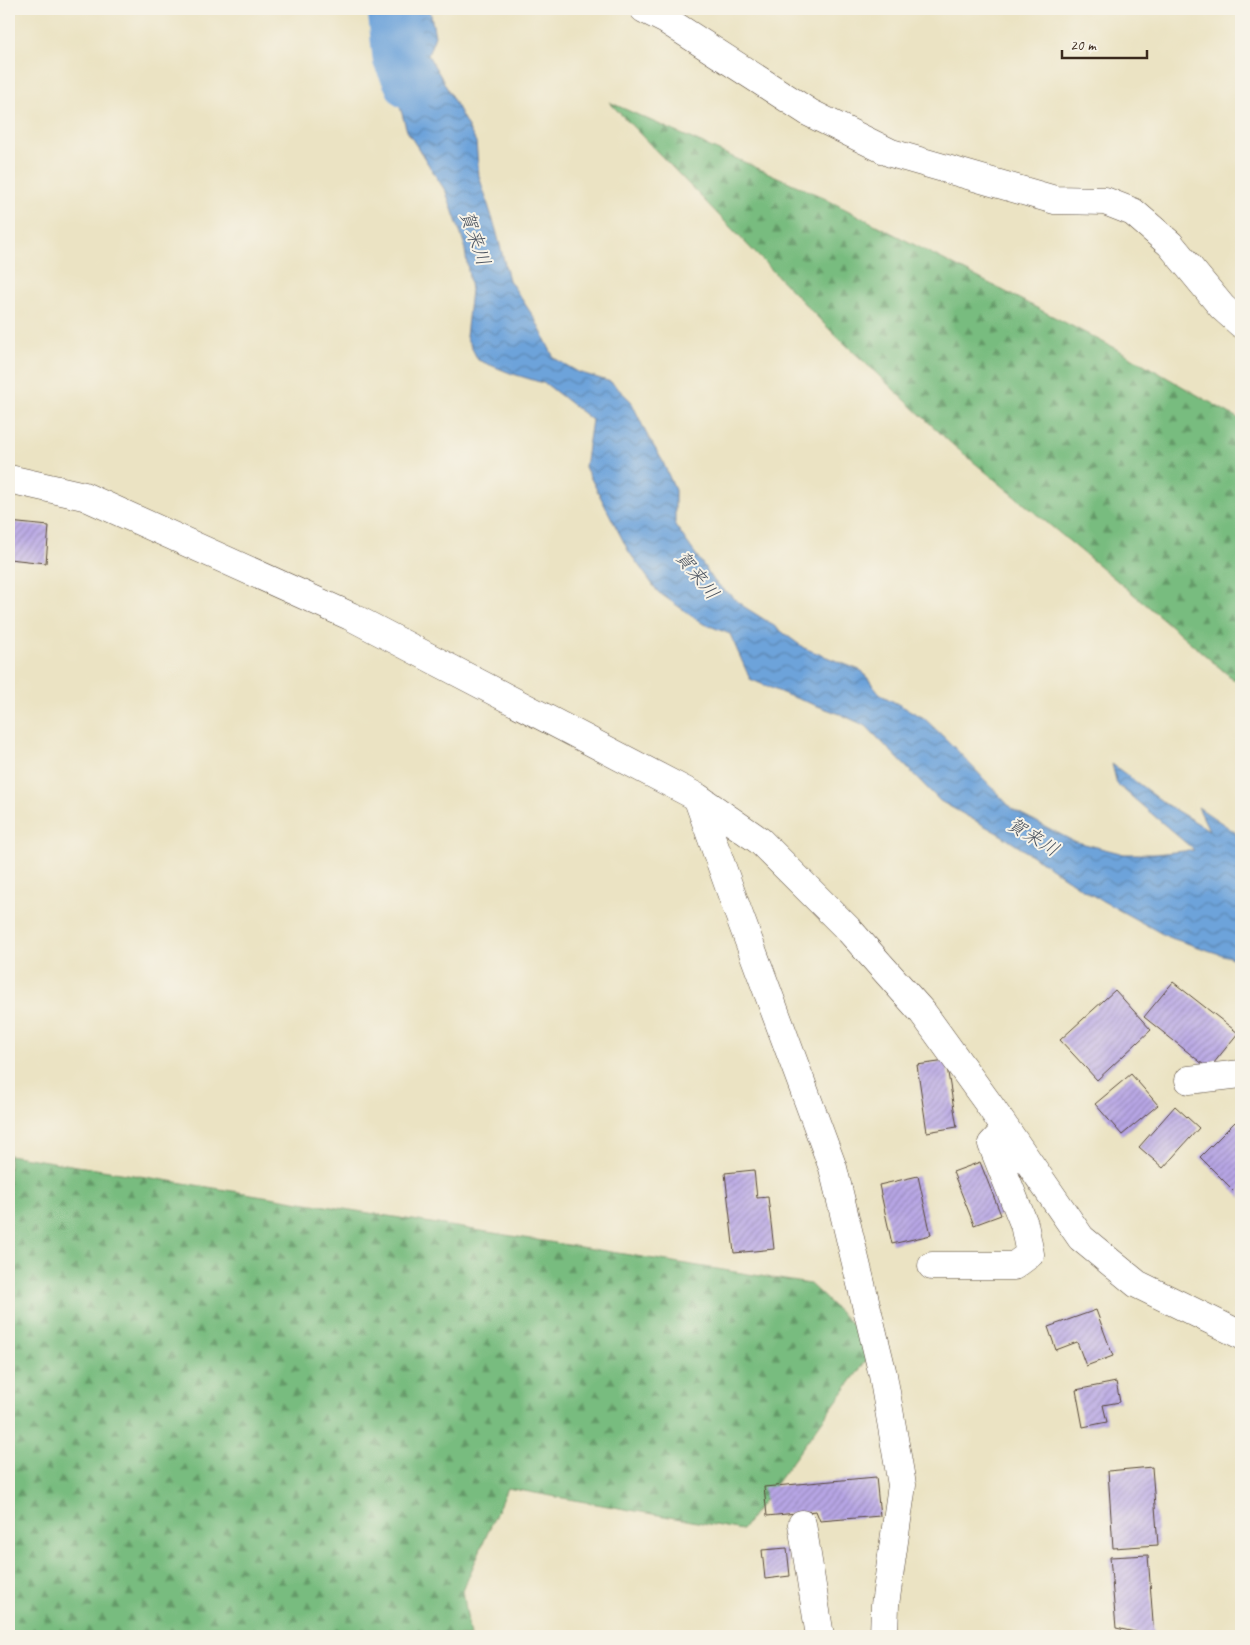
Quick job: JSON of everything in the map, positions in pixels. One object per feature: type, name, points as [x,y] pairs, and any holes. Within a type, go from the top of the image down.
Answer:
[{"type":"street","points":[[644,9],[674,25],[810,113],[891,153],[1055,200],[1105,201],[1133,212],[1170,244],[1222,307],[1241,324]]},
{"type":"street","points":[[9,479],[84,496],[350,616],[697,797],[760,841],[850,931],[923,1013],[1081,1238],[1136,1284],[1241,1335]]},
{"type":"street","points":[[697,797],[833,1168],[883,1375],[902,1485],[885,1605],[884,1636]]},
{"type":"street","points":[[1189,1080],[1241,1074]]},
{"type":"street","points":[[932,1266],[1014,1266],[1030,1254],[1024,1224],[992,1144],[1006,1129]]},
{"type":"street","points":[[802,1524],[820,1636]]},
{"type":"green space","points":[[609,102],[818,195],[1124,353],[1241,420],[1241,686],[1149,607],[953,445],[830,330]]},
{"type":"green space","points":[[9,1155],[810,1284],[876,1347],[742,1530],[507,1488],[463,1590],[470,1636],[9,1636]]},
{"type":"water","points":[[430,10],[435,36],[428,55],[476,142],[479,176],[509,280],[535,319],[554,358],[578,372],[611,382],[631,401],[646,433],[662,460],[675,490],[675,525],[715,582],[743,606],[804,648],[862,671],[881,695],[924,718],[1012,809],[1073,841],[1124,854],[1154,854],[1194,850],[1117,784],[1112,764],[1167,805],[1209,830],[1198,807],[1235,832],[1241,849],[1241,961],[1168,937],[1090,894],[1001,835],[940,801],[866,726],[750,679],[730,634],[702,623],[658,592],[629,552],[585,467],[592,420],[546,384],[510,373],[478,360],[466,337],[471,290],[464,243],[446,192],[407,131],[384,52],[382,20]]},
{"type":"building","points":[[9,522],[49,526],[46,563],[9,559]]},
{"type":"building","points":[[1173,982],[1238,1033],[1209,1069],[1144,1017]]},
{"type":"building","points":[[1115,990],[1151,1030],[1097,1080],[1060,1040]]},
{"type":"building","points":[[946,1061],[957,1127],[927,1132],[917,1065]]},
{"type":"building","points":[[1131,1074],[1158,1105],[1122,1135],[1095,1104]]},
{"type":"building","points":[[1175,1106],[1199,1128],[1163,1168],[1139,1147]]},
{"type":"building","points":[[1235,1122],[1241,1128],[1241,1198],[1200,1157]]},
{"type":"building","points":[[980,1162],[1001,1215],[974,1225],[953,1172]]},
{"type":"building","points":[[754,1170],[757,1198],[768,1197],[774,1249],[734,1253],[725,1173]]},
{"type":"building","points":[[918,1176],[931,1235],[892,1244],[879,1185]]},
{"type":"building","points":[[1096,1310],[1113,1356],[1086,1366],[1077,1342],[1056,1350],[1048,1327]]},
{"type":"building","points":[[1116,1382],[1120,1402],[1103,1405],[1107,1422],[1083,1427],[1076,1390]]},
{"type":"building","points":[[1152,1467],[1158,1545],[1113,1548],[1108,1471]]},
{"type":"building","points":[[876,1477],[880,1516],[820,1521],[816,1511],[767,1516],[764,1487]]},
{"type":"building","points":[[787,1548],[790,1576],[765,1579],[762,1550]]},
{"type":"building","points":[[1148,1555],[1154,1636],[1116,1628],[1110,1557]]},
{"type":"waterway","name":"賀来川","points":[[393,9],[398,58],[411,85]]}]
